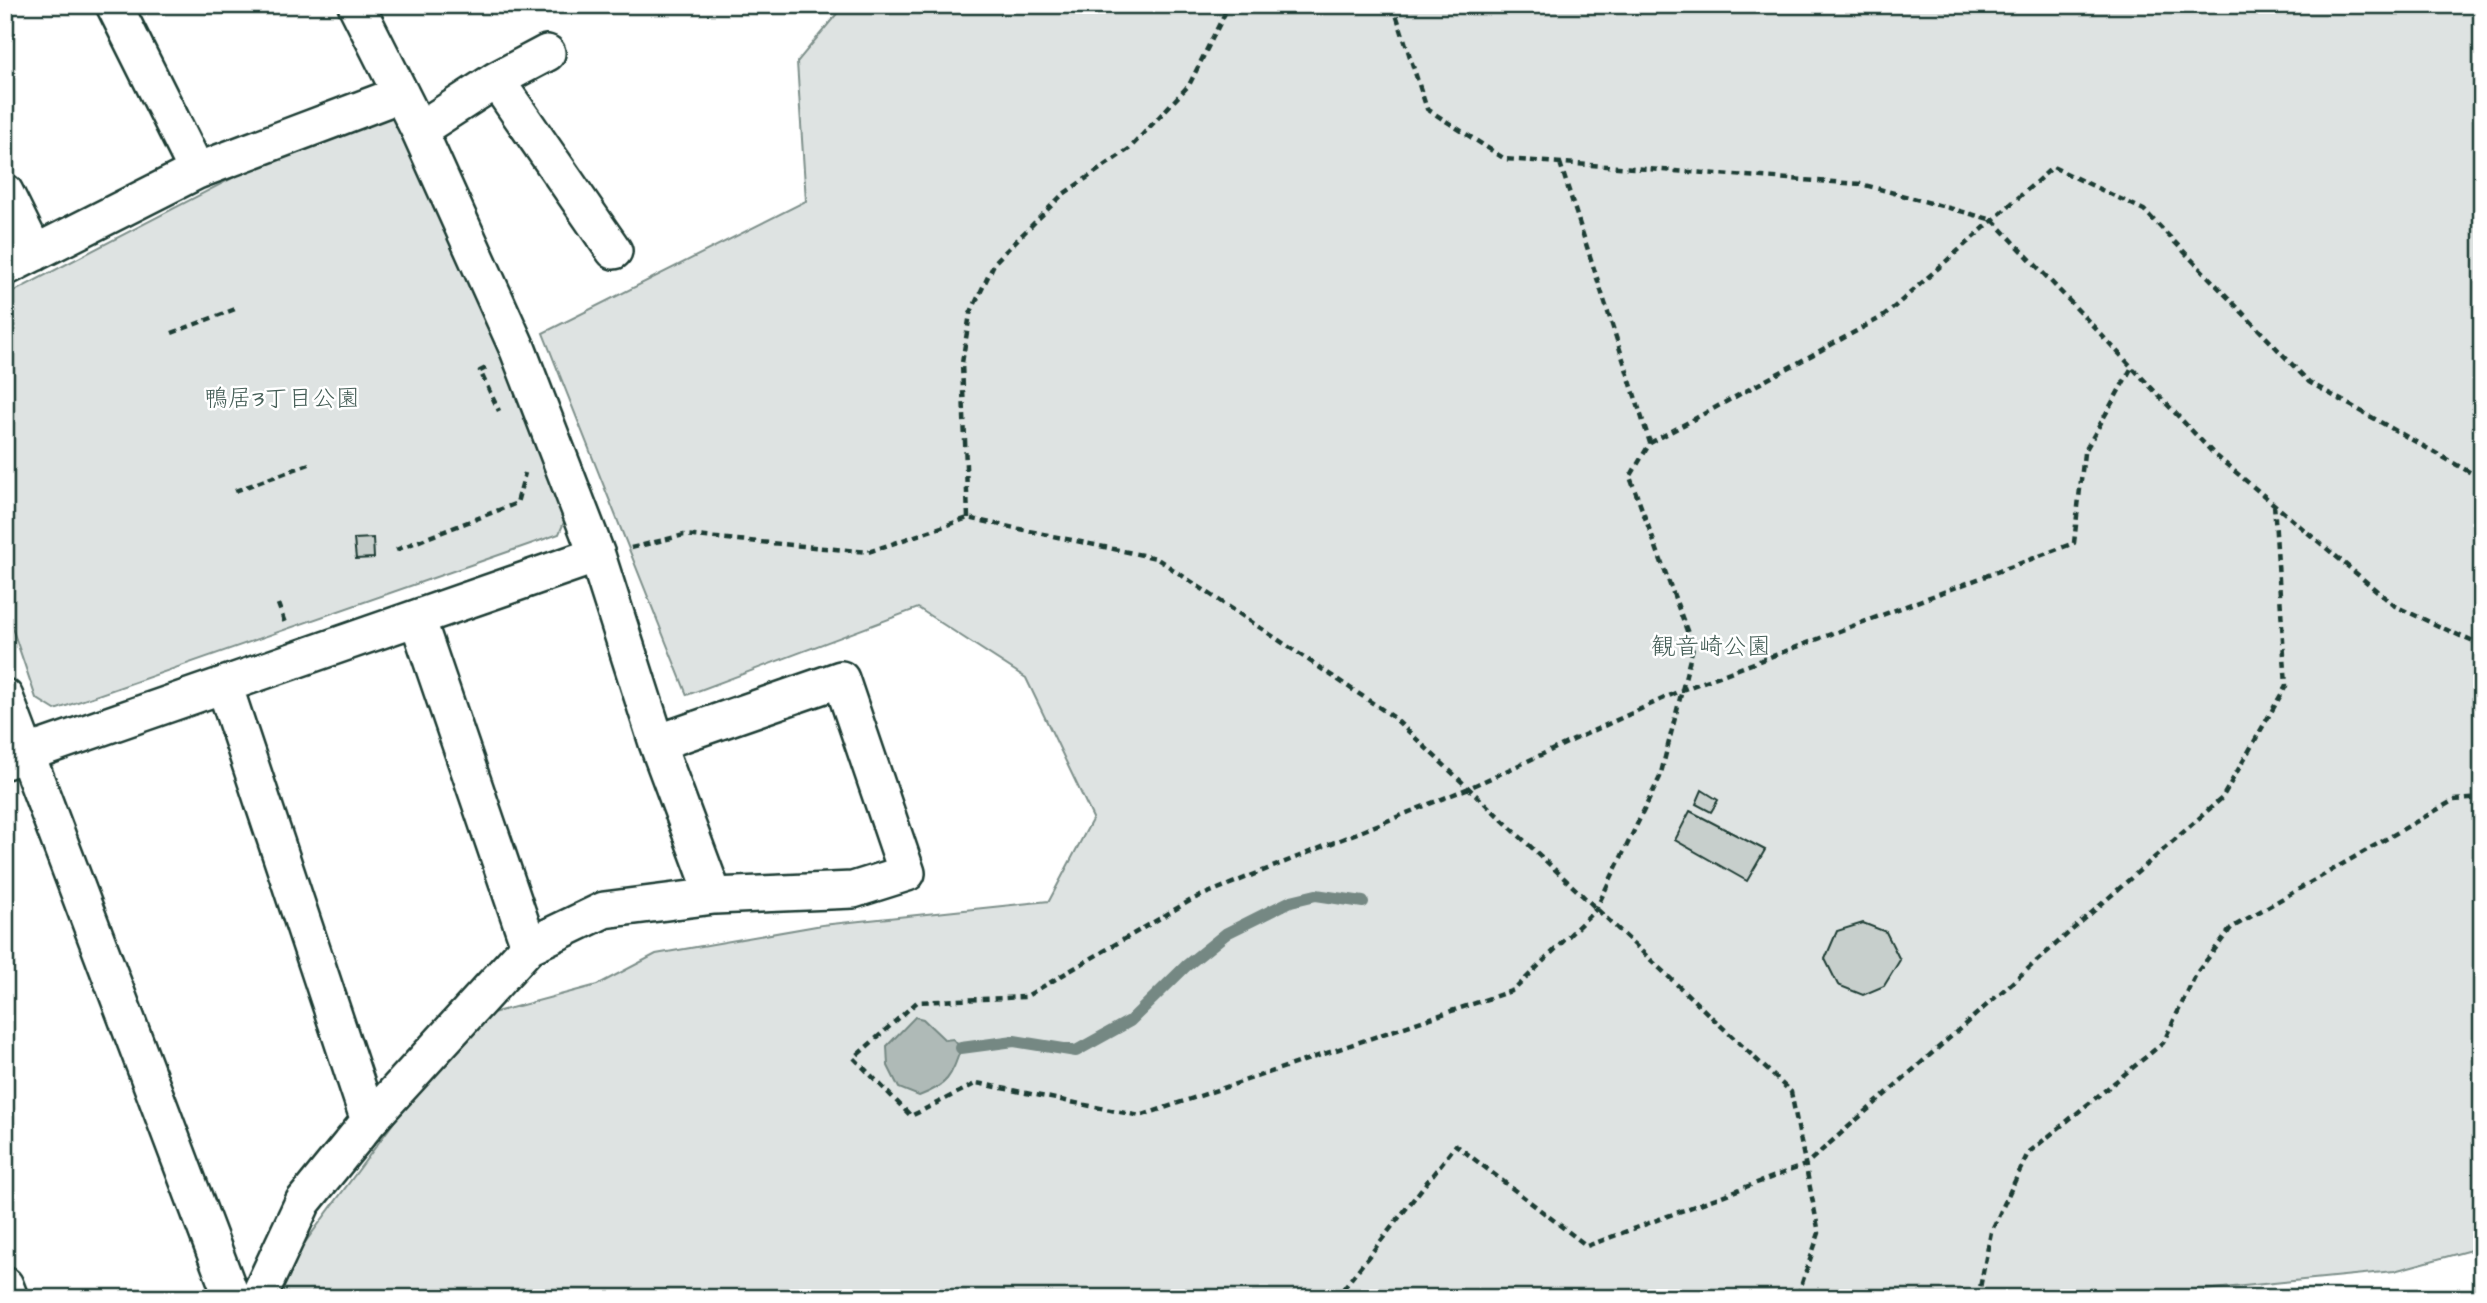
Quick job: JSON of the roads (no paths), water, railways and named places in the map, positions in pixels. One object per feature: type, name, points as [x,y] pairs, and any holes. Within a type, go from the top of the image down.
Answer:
[{"type":"street","points":[[114,5],[197,171]]},
{"type":"street","points":[[356,5],[419,130],[518,350],[597,555],[657,743],[714,896]]},
{"type":"street","points":[[419,130],[496,80],[547,53]]},
{"type":"street","points":[[496,80],[614,251]]},
{"type":"street","points":[[5,192],[20,260],[197,171],[401,94]]},
{"type":"street","points":[[17,757],[597,555]]},
{"type":"street","points":[[417,618],[529,946]]},
{"type":"street","points":[[258,1298],[303,1202],[369,1121],[529,946],[604,910],[714,896],[853,890],[907,873],[841,679],[657,743]]},
{"type":"street","points":[[224,685],[369,1121]]},
{"type":"street","points":[[5,697],[17,757],[232,1298]]},
{"type":"street","points":[[5,1285],[10,1298]]},
{"type":"waterway","points":[[961,1048],[1014,1041],[1076,1051],[1130,1021],[1186,966],[1227,933],[1291,901],[1316,895],[1363,902]]},
{"type":"park label","name":"鴨居3丁目公園","points":[[282,398]]},
{"type":"park label","name":"観音崎公園","points":[[1711,646]]}]
